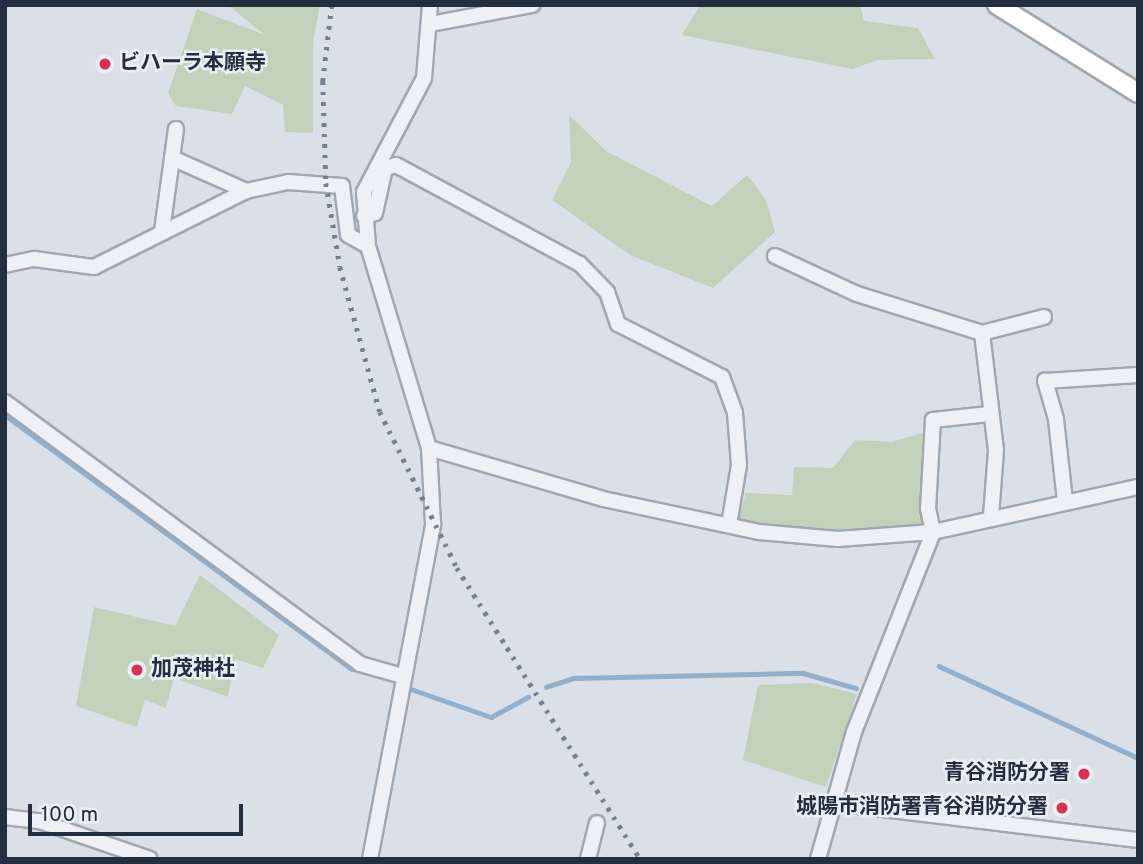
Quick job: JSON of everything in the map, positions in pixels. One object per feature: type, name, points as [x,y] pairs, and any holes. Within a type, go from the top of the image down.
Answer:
[{"type":"main road","points":[[1011,8],[1138,93]]},
{"type":"street","points":[[370,859],[402,676],[433,524],[429,448],[368,246],[364,216],[370,172],[424,78],[430,5]]},
{"type":"street","points":[[430,24],[532,5]]},
{"type":"street","points":[[162,230],[176,129]]},
{"type":"street","points":[[172,158],[246,191]]},
{"type":"street","points":[[364,216],[375,214],[385,168],[396,166],[580,264],[607,292],[618,324],[722,377],[735,413],[739,465],[729,525]]},
{"type":"street","points":[[5,265],[34,259],[94,267],[162,230],[246,191],[288,182],[342,186],[348,235],[368,246]]},
{"type":"street","points":[[775,256],[858,294],[982,333],[1044,317]]},
{"type":"street","points":[[982,333],[989,414],[996,450],[991,516]]},
{"type":"street","points":[[1065,501],[1056,419],[1045,381],[1138,375]]},
{"type":"street","points":[[5,402],[360,664],[402,676]]},
{"type":"street","points":[[818,859],[832,803],[933,532],[928,509],[933,420],[989,414]]},
{"type":"street","points":[[429,448],[603,499],[729,525],[838,539],[933,532],[991,516],[1138,487]]},
{"type":"street","points":[[832,803],[1138,840]]},
{"type":"street","points":[[5,817],[39,821],[150,859]]},
{"type":"street","points":[[588,859],[597,823]]},
{"type":"green space","points":[[228,5],[320,5],[313,43],[313,133],[285,132],[283,105],[245,86],[232,114],[176,106],[168,93],[197,9],[265,35]]},
{"type":"green space","points":[[700,5],[860,5],[864,21],[918,28],[935,59],[877,60],[853,69],[682,35]]},
{"type":"green space","points":[[569,115],[606,151],[712,206],[747,175],[766,200],[775,232],[713,288],[630,255],[552,200],[571,162]]},
{"type":"green space","points":[[928,431],[925,524],[825,533],[738,520],[746,493],[792,495],[794,467],[833,468],[855,440],[892,442]]},
{"type":"green space","points":[[200,575],[279,635],[263,668],[235,659],[228,697],[174,678],[166,708],[145,700],[137,727],[76,706],[94,607],[175,626]]},
{"type":"green space","points":[[812,683],[857,694],[826,787],[743,760],[758,685]]},
{"type":"waterway","points":[[5,415],[352,669]]},
{"type":"waterway","points":[[939,666],[1138,758]]},
{"type":"waterway","points":[[546,687],[574,678],[803,673],[856,688]]},
{"type":"waterway","points":[[411,689],[491,717],[528,697]]},
{"type":"railway","points":[[332,5],[323,81],[326,183],[340,267],[380,412],[457,568],[640,859]]},
{"type":"place","name":"ビハーラ本願寺","points":[[105,64]]},
{"type":"place","name":"加茂神社","points":[[137,670]]},
{"type":"place","name":"青谷消防分署","points":[[1084,774]]},
{"type":"place","name":"城陽市消防署青谷消防分署","points":[[1062,808]]}]
